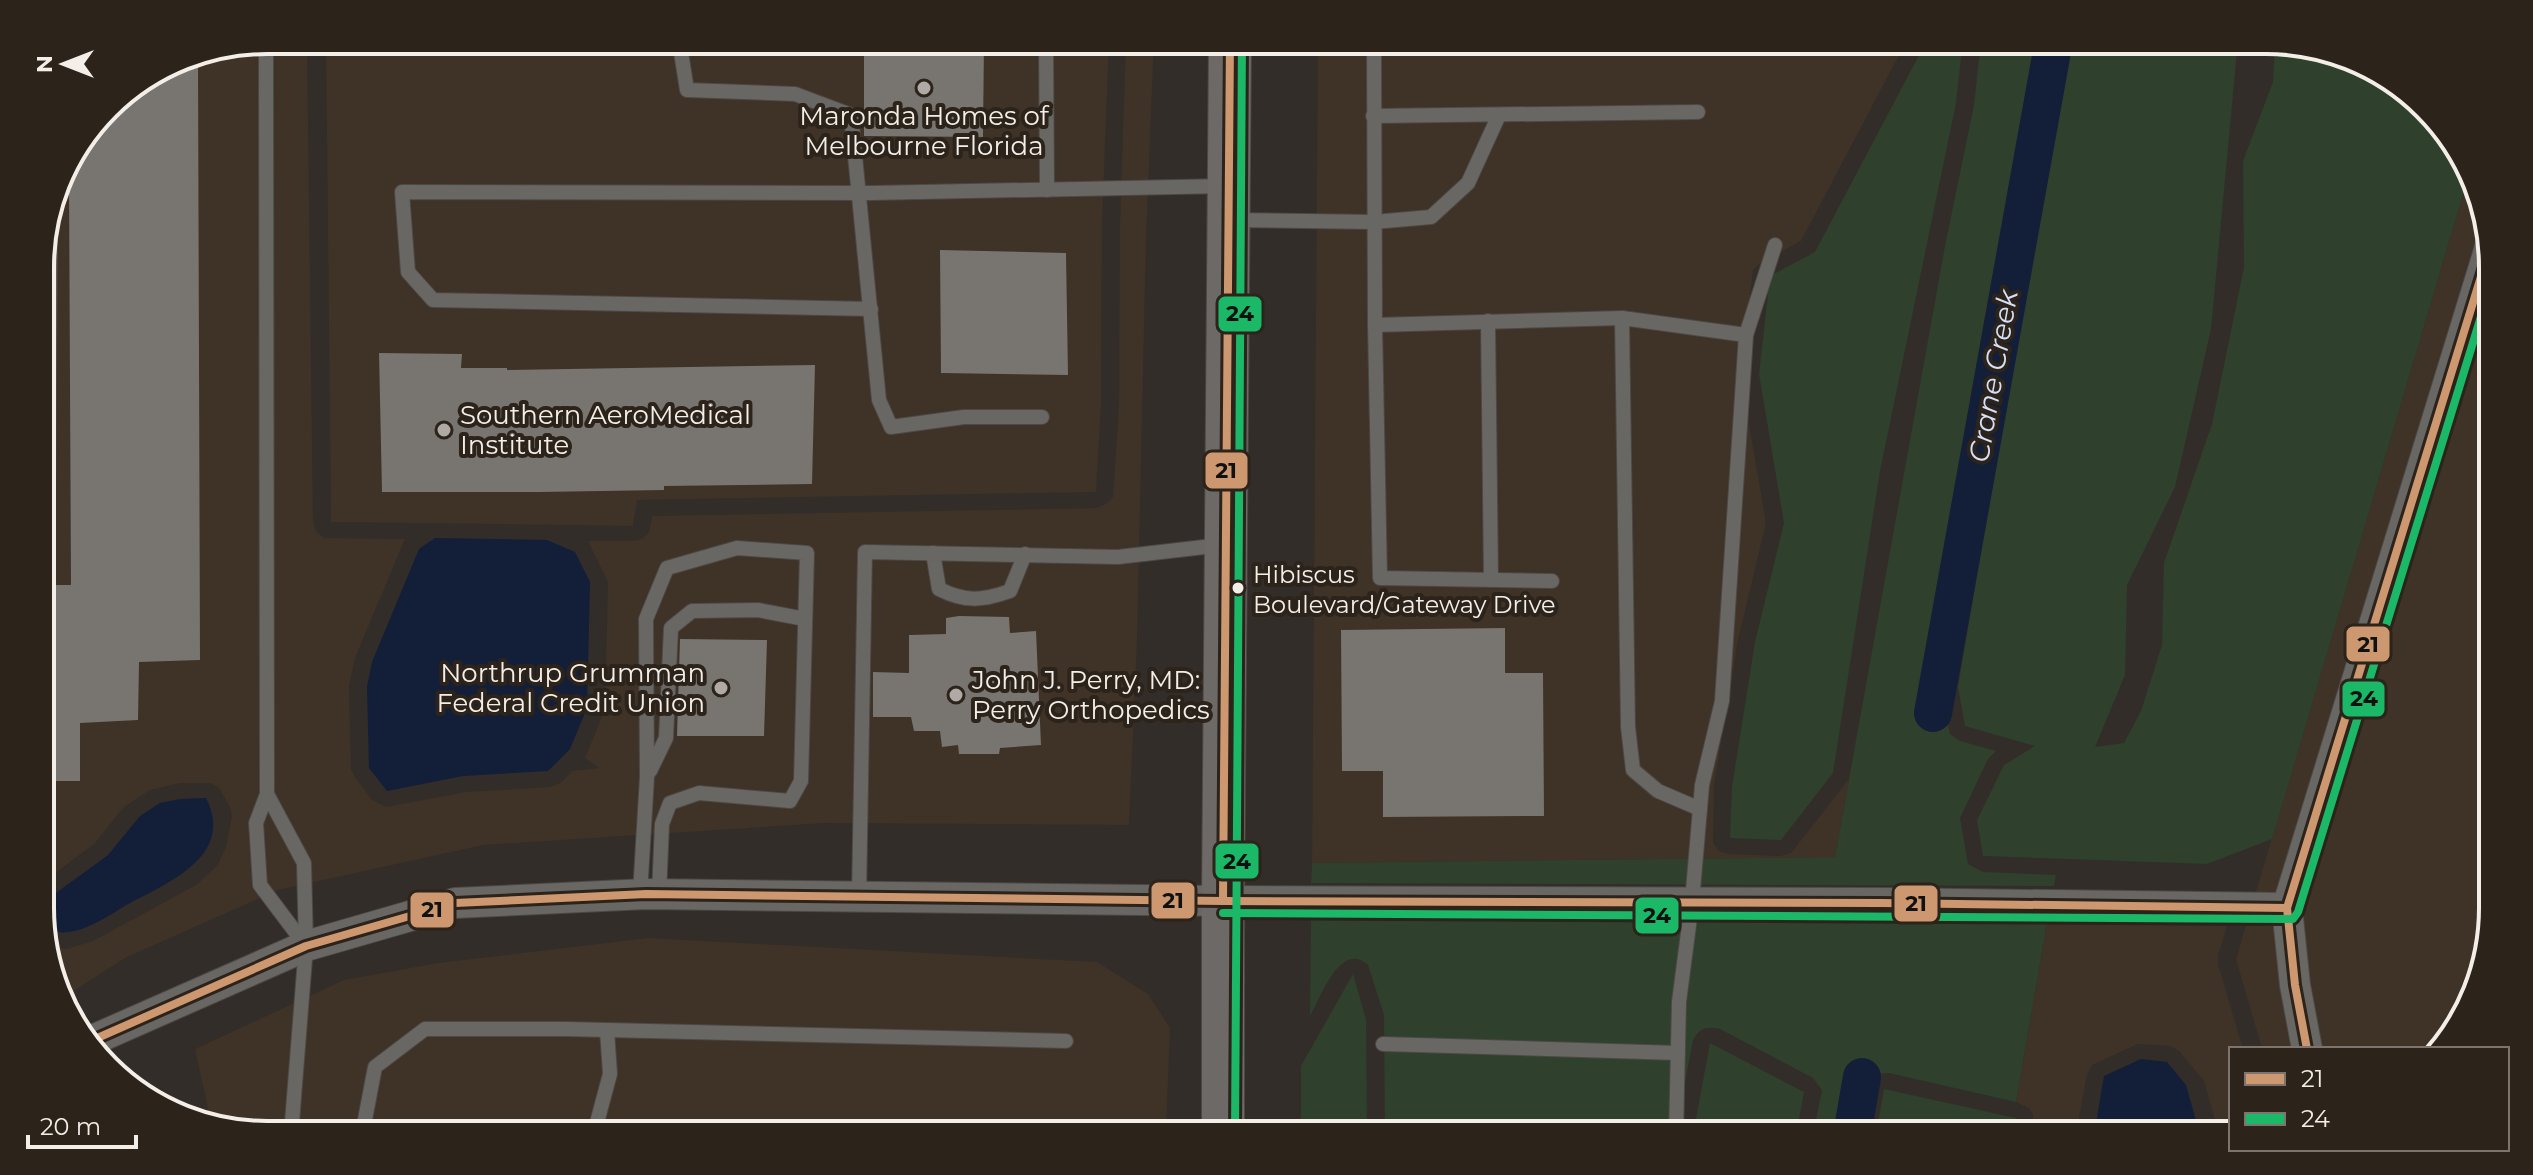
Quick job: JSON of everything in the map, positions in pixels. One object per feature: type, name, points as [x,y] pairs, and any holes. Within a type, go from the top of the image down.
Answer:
[{"type":"street","points":[[1223,1121],[1230,54]]},
{"type":"street","points":[[2307,1047],[2295,985],[2287,908],[2479,283]]},
{"type":"street","points":[[98,1038],[306,946],[455,903],[650,894],[2287,908]]},
{"type":"lane","points":[[266,54],[267,794],[256,823],[260,885],[306,946]]},
{"type":"lane","points":[[681,54],[687,90],[795,94],[851,115],[879,400],[891,427],[964,417],[1042,417]]},
{"type":"lane","points":[[1046,54],[1047,190]]},
{"type":"lane","points":[[1374,54],[1380,578],[1552,581]]},
{"type":"lane","points":[[1373,116],[1698,112]]},
{"type":"lane","points":[[871,309],[433,300],[408,272],[402,192],[858,193],[1047,190],[1229,203],[1374,222],[1431,217],[1468,183],[1499,115]]},
{"type":"lane","points":[[1676,1121],[1679,1002],[1702,785],[1722,701],[1746,335],[1775,245]]},
{"type":"lane","points":[[1375,325],[1622,318],[1746,335]]},
{"type":"lane","points":[[1622,318],[1628,727],[1633,770],[1658,791],[1700,809]]},
{"type":"lane","points":[[1488,321],[1491,580]]},
{"type":"lane","points":[[859,898],[865,552],[1118,557],[1226,545]]},
{"type":"lane","points":[[737,548],[807,553],[801,781],[790,801],[699,793],[670,803],[662,824],[650,894],[646,619],[667,568],[737,548]]},
{"type":"lane","points":[[933,553],[939,589],[959,599],[989,599],[1010,591],[1025,554]]},
{"type":"lane","points":[[647,777],[666,738],[671,628],[692,611],[758,610],[805,619]]},
{"type":"lane","points":[[267,794],[304,863],[306,946],[292,1121]]},
{"type":"lane","points":[[365,1121],[375,1067],[425,1029],[607,1030],[1066,1041]]},
{"type":"lane","points":[[597,1121],[610,1074],[607,1030]]},
{"type":"lane","points":[[1383,1044],[1678,1053]]},
{"type":"shaded area","points":[[267,54],[307,54],[313,522],[316,532],[325,538],[405,539],[355,658],[349,687],[351,769],[372,800],[386,807],[466,792],[550,787],[562,782],[572,771],[599,768],[585,758],[605,709],[608,582],[588,541],[642,539],[649,532],[652,516],[1096,508],[1106,504],[1113,497],[1119,405],[1126,54],[1153,54],[1129,825],[825,823],[483,845],[278,890],[125,958],[72,992],[58,947],[66,949],[93,941],[196,885],[217,866],[226,847],[232,816],[230,807],[219,788],[210,783],[180,783],[150,790],[124,807],[94,844],[54,874],[54,253],[61,212],[76,173],[98,137],[127,107],[149,90],[173,76],[212,61]]},
{"type":"shaded area","points":[[326,54],[1108,54],[1102,224],[1101,405],[1096,492],[637,500],[633,526],[331,522]]},
{"type":"shaded area","points":[[1318,54],[1900,54],[1801,241],[1753,270],[1741,377],[1766,523],[1738,640],[1714,785],[1713,843],[1719,851],[1729,854],[1780,856],[1791,853],[1849,779],[1835,857],[1312,863]]},
{"type":"shaded area","points":[[2464,190],[2472,212],[2479,267],[2479,908],[2475,949],[2468,976],[2450,1014],[2427,1047],[2261,1047],[2236,959]]},
{"type":"shaded area","points":[[2047,923],[2227,926],[2218,964],[2242,1047],[2229,1047],[2229,1121],[2215,1121],[2204,1081],[2178,1050],[2169,1046],[2138,1044],[2092,1065],[2087,1074],[2079,1121],[2032,1121],[2029,1108],[2016,1102]]},
{"type":"shaded area","points":[[648,938],[1097,962],[1148,994],[1170,1028],[1167,1121],[253,1121],[207,1112],[195,1049],[344,980],[438,963]]},
{"type":"green space","points":[[1920,54],[1961,54],[1956,103],[1880,471],[1833,773],[1781,840],[1730,838],[1732,787],[1755,642],[1784,523],[1759,374],[1770,276],[1815,252]]},
{"type":"green space","points":[[1979,54],[2047,54],[1940,685],[1950,734],[1960,741],[1996,751],[1988,759],[1960,818],[1968,864],[1983,872],[2056,875],[2054,886],[1311,883],[1312,863],[1835,857],[1945,246],[1974,105]]},
{"type":"green space","points":[[2066,54],[2237,54],[2211,329],[2175,487],[2127,585],[2125,675],[2095,747],[2124,743],[2141,711],[2162,645],[2164,563],[2212,424],[2244,267],[2243,161],[2273,82],[2274,55],[2307,58],[2347,70],[2396,98],[2435,137],[2464,190],[2272,839],[2207,864],[1983,856],[1977,820],[2004,765],[2035,746],[1965,726],[1958,687]]},
{"type":"green space","points":[[1311,920],[2047,923],[2016,1102],[1889,1073],[1877,1074],[1867,1087],[1861,1121],[1816,1121],[1822,1090],[1813,1078],[1720,1029],[1711,1028],[1701,1030],[1693,1040],[1678,1121],[1385,1121],[1384,1015],[1368,965],[1358,959],[1341,965],[1326,984],[1310,1016]]},
{"type":"green space","points":[[1353,974],[1366,1019],[1367,1121],[1301,1121],[1301,1066]]},
{"type":"green space","points":[[1710,1043],[1804,1092],[1799,1121],[1696,1121]]},
{"type":"green space","points":[[1884,1089],[2016,1118],[2015,1121],[1878,1121]]},
{"type":"water","points":[[435,538],[547,540],[575,552],[590,582],[587,708],[570,749],[548,771],[463,776],[387,791],[369,768],[367,687],[372,662],[419,549]]},
{"type":"water","points":[[206,798],[213,818],[212,836],[194,864],[163,886],[100,921],[68,932],[56,931],[54,894],[108,855],[140,816],[160,803]]},
{"type":"water","points":[[2141,1059],[2167,1062],[2186,1085],[2196,1121],[2096,1121],[2104,1076]]},
{"type":"building","name":"Maronda Homes of Melbourne Florida","points":[[864,54],[984,54],[983,137],[864,136]]},
{"type":"building","points":[[198,65],[200,660],[139,662],[138,720],[80,723],[80,781],[54,781],[54,585],[71,585],[69,189],[98,137],[127,107],[149,90]]},
{"type":"building","points":[[940,250],[1066,253],[1068,375],[941,373]]},
{"type":"building","points":[[379,353],[462,354],[461,368],[507,370],[815,365],[812,484],[664,486],[664,490],[382,492]]},
{"type":"building","name":"John J. Perry, MD: Perry Orthopedics","points":[[1009,617],[1010,633],[1036,631],[1041,745],[1000,748],[999,754],[959,754],[958,745],[942,747],[940,731],[914,731],[911,717],[873,717],[873,672],[909,673],[909,635],[946,634],[946,618]]},
{"type":"building","points":[[1505,628],[1505,673],[1543,673],[1544,816],[1383,817],[1383,771],[1342,771],[1341,630]]},
{"type":"building","name":"Northrup Grumman Federal Credit Union","points":[[680,639],[767,640],[764,736],[677,736]]},
{"type":"waterway","name":"Crane Creek","points":[[1933,713],[2051,54]]},
{"type":"waterway","name":"Crane Creek","points":[[1854,1121],[1862,1077]]},
{"type":"transit line","name":"21","points":[[1223,901],[1230,54]]},
{"type":"transit line","name":"24","points":[[1235,1121],[1242,54]]},
{"type":"transit line","name":"21","points":[[2307,1047],[2295,985],[2287,908],[2479,283]]},
{"type":"transit line","name":"24","points":[[1223,913],[2293,919],[2298,912],[2479,323]]},
{"type":"transit line","name":"21","points":[[98,1038],[306,946],[455,903],[646,894],[2287,908]]},
{"type":"place","name":"Maronda Homes of Melbourne Florida","points":[[924,88]]},
{"type":"place","name":"Southern AeroMedical Institute","points":[[444,430]]},
{"type":"place","name":"Hibiscus Boulevard/Gateway Drive","points":[[1238,588]]},
{"type":"place","name":"Northrup Grumman Federal Credit Union","points":[[721,688]]},
{"type":"place","name":"John J. Perry, MD: Perry Orthopedics","points":[[956,695]]}]
